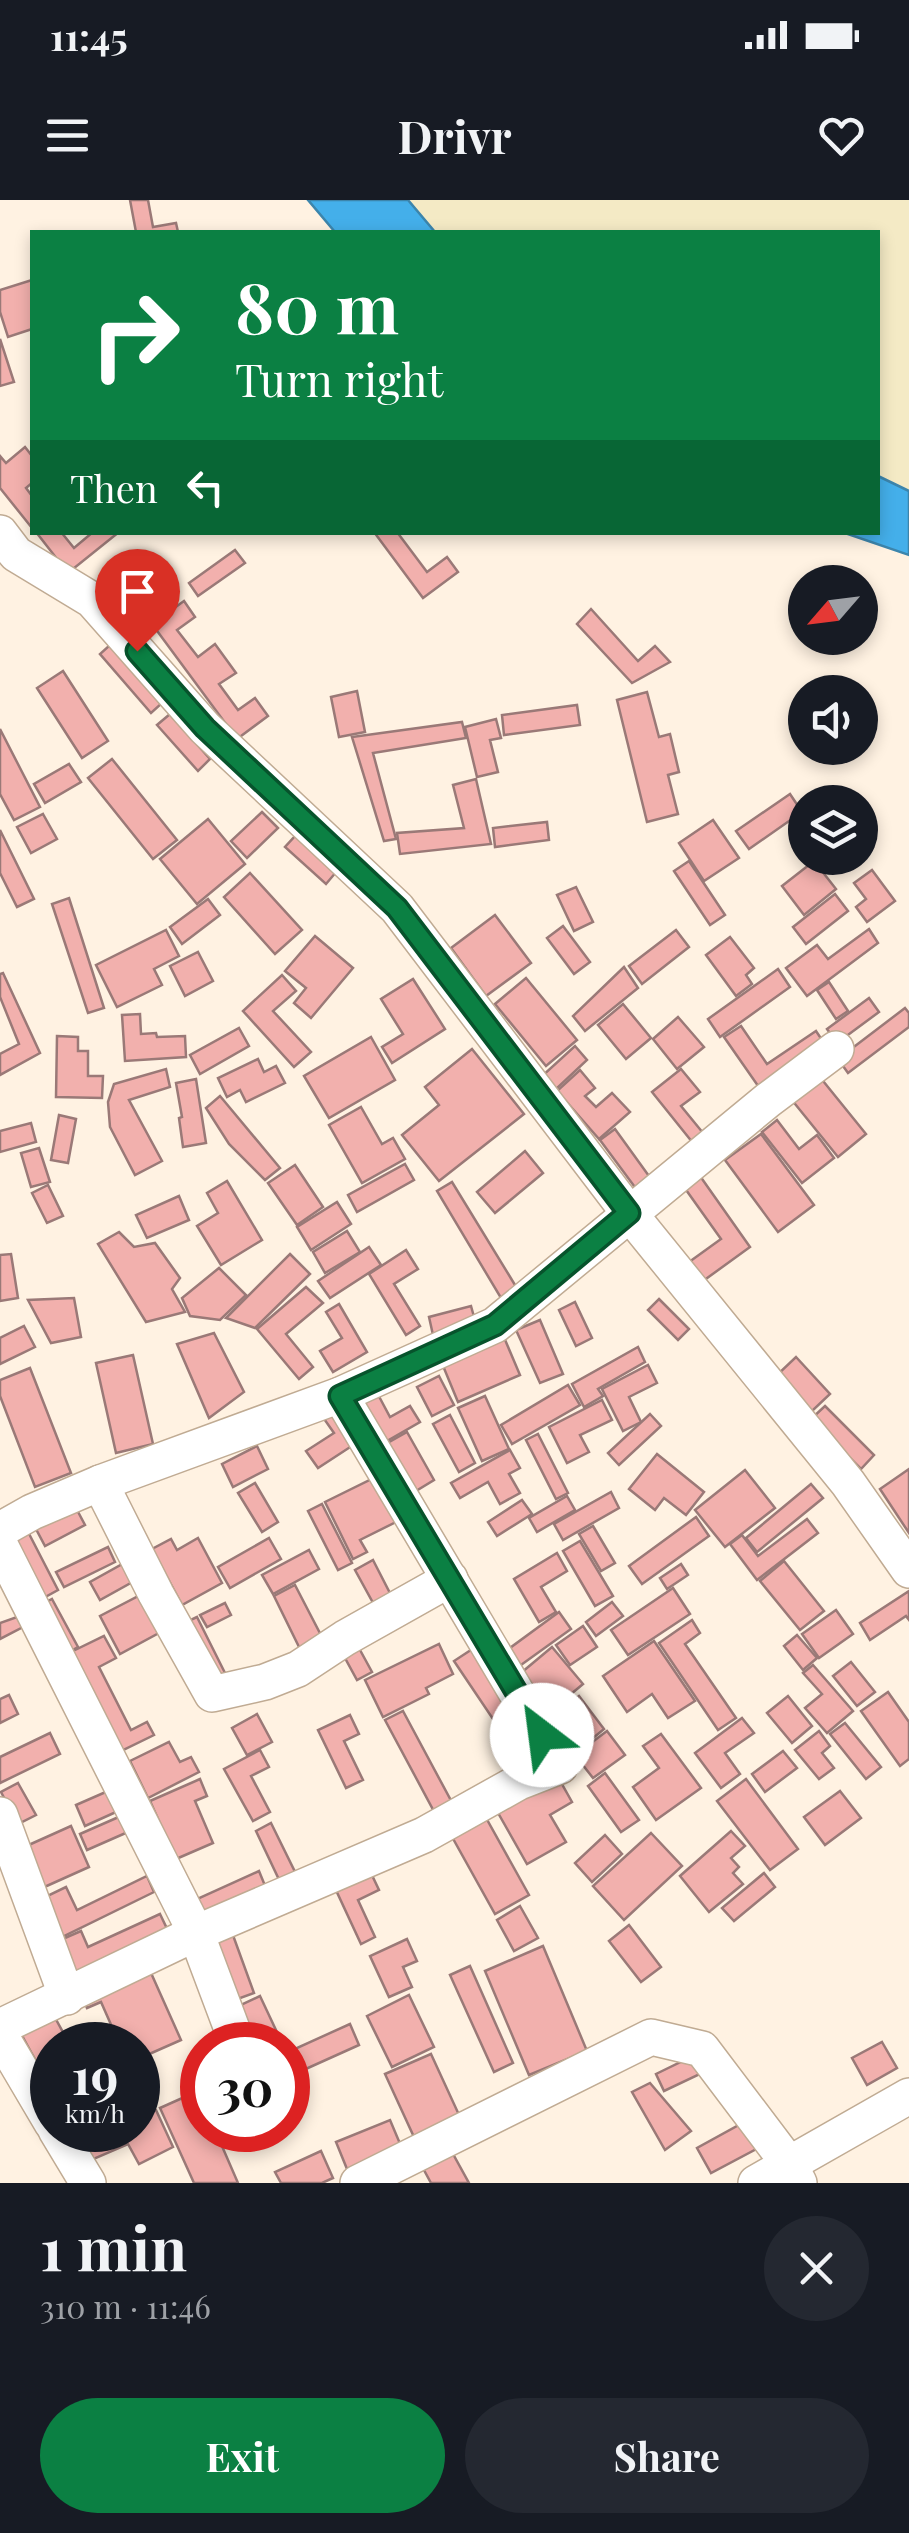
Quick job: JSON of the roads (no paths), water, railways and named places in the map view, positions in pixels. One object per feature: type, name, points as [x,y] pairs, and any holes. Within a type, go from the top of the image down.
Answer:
[{"type":"street","points":[[0,532],[16,554],[92,600],[205,728],[397,908],[629,1213],[848,1483],[909,1570]]},
{"type":"street","points":[[0,1530],[100,1483],[340,1396],[495,1325],[836,1048]]},
{"type":"street","points":[[0,2027],[196,1933],[424,1834],[519,1782],[560,1766],[340,1396]]},
{"type":"street","points":[[100,1483],[212,1694],[265,1682],[298,1669],[450,1579]]},
{"type":"street","points":[[0,1544],[196,1933],[229,2022]]},
{"type":"street","points":[[0,1815],[66,1997]]},
{"type":"street","points":[[0,2035],[30,2086]]},
{"type":"street","points":[[358,2183],[651,2037],[702,2049],[794,2174]]},
{"type":"street","points":[[756,2183],[794,2174],[909,2096]]},
{"type":"street","points":[[69,2152],[88,2183]]},
{"type":"water","points":[[308,200],[408,200],[433,230],[333,230]]},
{"type":"water","points":[[880,477],[909,491],[909,555],[851,535],[880,535]]}]
